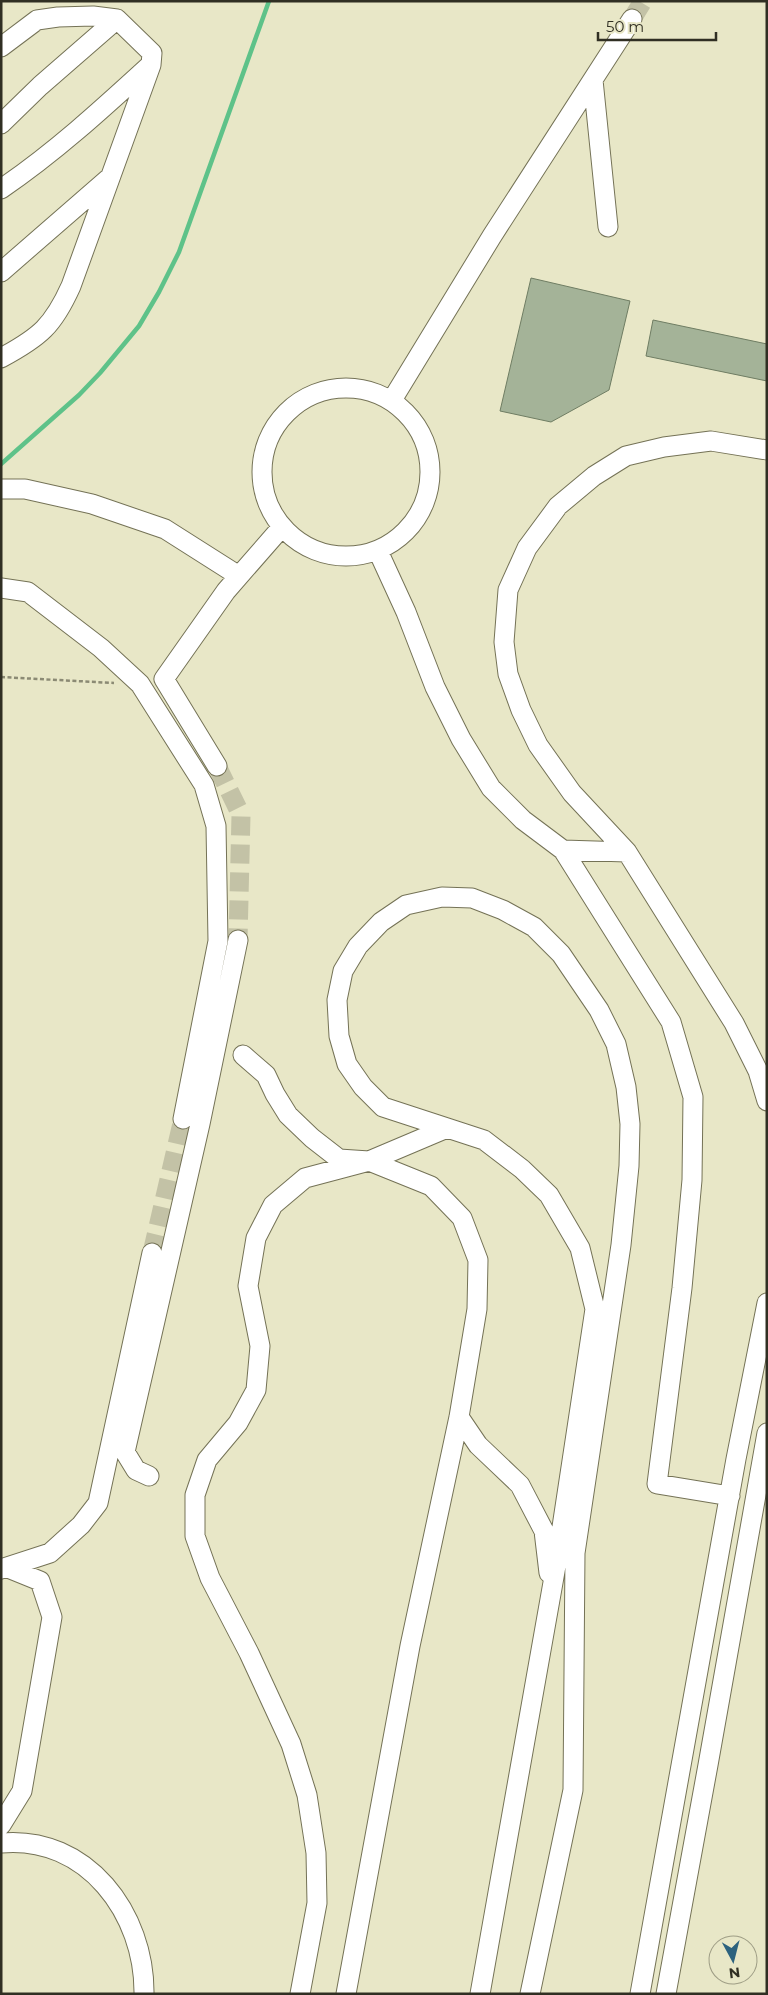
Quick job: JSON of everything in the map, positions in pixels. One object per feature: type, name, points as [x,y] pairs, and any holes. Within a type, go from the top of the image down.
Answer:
[{"type":"lane","points":[[1,47],[37,20],[58,17],[117,18],[152,53],[151,65],[71,286],[60,310],[51,323],[37,335],[1,358]]},
{"type":"lane","points":[[1,124],[40,86],[117,18]]},
{"type":"lane","points":[[392,400],[492,236],[632,20]]},
{"type":"lane","points":[[1,189],[63,144],[151,65]]},
{"type":"lane","points":[[593,80],[608,227]]},
{"type":"lane","points":[[1,272],[109,178]]},
{"type":"lane","points":[[331,388],[366,389],[392,400],[405,411],[419,428],[429,454],[430,483],[422,510],[408,530],[378,551],[338,557],[299,543],[281,528],[270,512],[260,481],[263,450],[274,425],[296,402],[331,388]]},
{"type":"lane","points":[[767,450],[711,441],[664,447],[626,456],[594,476],[558,506],[527,548],[508,590],[504,642],[508,674],[521,710],[538,745],[572,793],[627,852],[734,1023],[758,1071],[767,1101]]},
{"type":"lane","points":[[1,489],[25,489],[92,504],[165,529],[239,576]]},
{"type":"lane","points":[[140,684],[164,679],[226,591],[281,528]]},
{"type":"lane","points":[[378,551],[406,612],[435,687],[461,739],[486,780],[491,788],[523,820],[564,850],[671,1022],[693,1097],[692,1180],[682,1288],[657,1484],[730,1496]]},
{"type":"lane","points":[[1,588],[28,592],[101,648],[140,684],[204,785],[216,826],[218,941],[183,1119]]},
{"type":"lane","points":[[164,679],[217,766]]},
{"type":"lane","points":[[564,850],[627,852]]},
{"type":"lane","points":[[480,1994],[552,1590],[595,1309],[580,1248],[549,1195],[522,1169],[484,1140],[383,1107],[364,1087],[347,1064],[339,1036],[337,1000],[343,971],[358,946],[380,922],[406,905],[442,897],[472,898],[503,910],[534,927],[561,954],[599,1010],[616,1044],[626,1087],[630,1124],[629,1166],[621,1246],[575,1553],[573,1790],[530,1994]]},
{"type":"lane","points":[[125,1452],[200,1124],[238,940]]},
{"type":"lane","points":[[243,1055],[266,1075],[288,1115],[312,1138],[339,1159],[369,1161],[431,1186],[462,1218],[478,1260],[477,1309],[459,1417],[410,1646],[346,1994]]},
{"type":"lane","points":[[300,1994],[317,1903],[316,1853],[307,1795],[291,1744],[249,1653],[210,1578],[195,1536],[195,1495],[207,1460],[238,1423],[256,1390],[260,1346],[248,1286],[256,1238],[273,1205],[305,1178],[369,1161],[448,1128]]},
{"type":"lane","points":[[5,1569],[50,1553],[81,1525],[98,1503],[152,1253]]},
{"type":"lane","points":[[640,1994],[730,1496],[767,1303]]},
{"type":"lane","points":[[459,1417],[478,1445],[520,1485],[544,1531],[552,1590]]},
{"type":"lane","points":[[116,1422],[125,1452],[136,1470],[149,1476]]},
{"type":"lane","points":[[666,1994],[767,1433]]},
{"type":"lane","points":[[1,1825],[22,1791],[52,1617],[40,1581],[5,1569]]},
{"type":"lane","points":[[1,1843],[18,1841],[57,1849],[92,1870],[122,1906],[134,1933],[143,1962],[144,1994]]},
{"type":"path","points":[[1,677],[140,684]]},
{"type":"building","points":[[531,278],[630,301],[609,390],[551,422],[500,411]]},
{"type":"building","points":[[653,320],[767,344],[767,381],[646,356]]},
{"type":"waterway","points":[[1,464],[79,395],[100,373],[139,326],[159,292],[179,252],[269,1]]},
{"type":"tunnel","points":[[632,19],[643,1]]},
{"type":"tunnel","points":[[217,766],[241,815],[238,940]]},
{"type":"tunnel","points":[[152,1253],[183,1119]]}]
